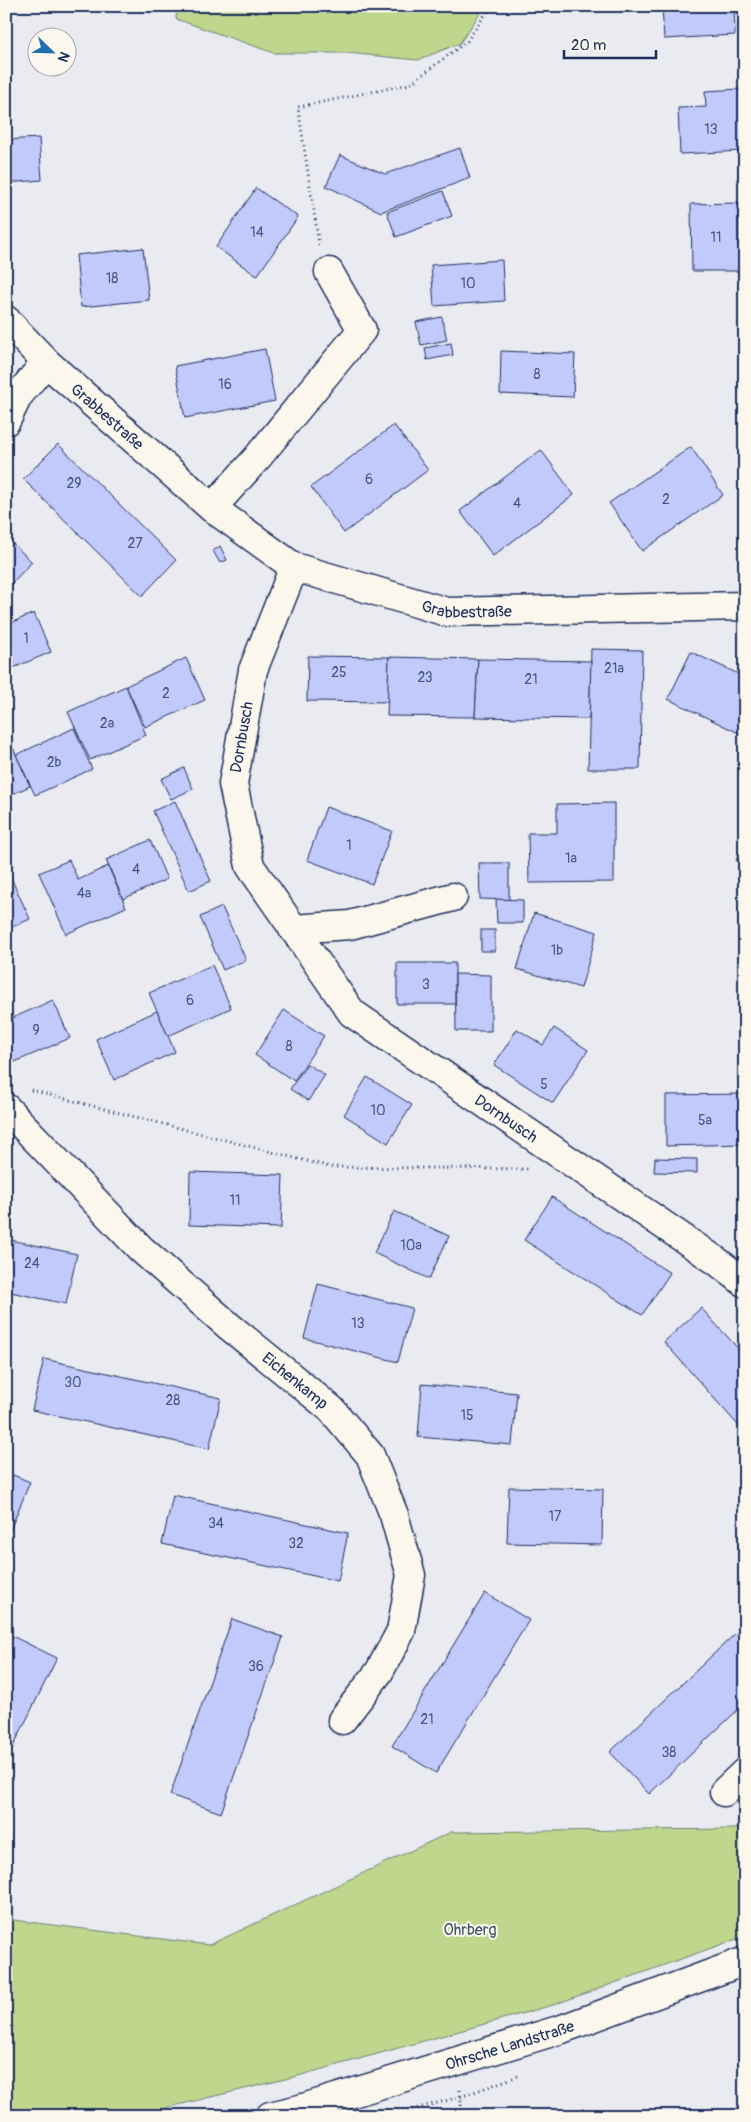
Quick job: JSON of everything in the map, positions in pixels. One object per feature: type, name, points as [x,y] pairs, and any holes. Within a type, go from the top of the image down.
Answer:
[{"type":"street","points":[[212,508],[257,458],[362,330],[329,272]]},
{"type":"street","name":"Grabbestraße","points":[[6,320],[46,362],[212,508],[294,567],[447,612],[745,606]]},
{"type":"street","points":[[6,421],[18,396],[46,362]]},
{"type":"street","name":"Dornbusch","points":[[294,567],[253,670],[233,784],[250,866],[352,1012],[718,1262],[745,1284]]},
{"type":"street","points":[[293,930],[350,925],[453,897]]},
{"type":"street","name":"Eichenkamp","points":[[6,1108],[141,1249],[230,1327],[331,1409],[370,1455],[394,1515],[411,1575],[401,1632],[379,1672],[342,1720]]},
{"type":"street","points":[[724,1792],[745,1772]]},
{"type":"street","name":"Ohrsche Landstraße","points":[[270,2116],[310,2107],[562,2029],[745,1961]]},
{"type":"path","points":[[329,272],[316,240],[298,107],[410,84],[467,41],[491,6]]},
{"type":"path","points":[[25,1088],[330,1167],[526,1169],[571,1162]]},
{"type":"green space","points":[[177,6],[485,6],[460,43],[418,60],[347,53],[274,53],[176,19]]},
{"type":"green space","name":"Ohrberg","points":[[745,1821],[745,1936],[553,2005],[298,2076],[149,2112],[123,2116],[6,2116],[6,1919],[209,1945],[451,1832],[736,1829]]},
{"type":"building","points":[[662,6],[734,6],[735,35],[664,39]]},
{"type":"building","points":[[741,89],[744,151],[680,154],[678,108],[706,107],[705,91]]},
{"type":"building","points":[[39,138],[42,180],[6,183],[6,140]]},
{"type":"building","points":[[460,148],[470,178],[381,212],[326,186],[340,155],[385,174]]},
{"type":"building","points":[[256,188],[298,217],[257,276],[216,247]]},
{"type":"building","points":[[443,191],[452,216],[396,237],[387,212]]},
{"type":"building","points":[[739,203],[740,271],[692,271],[691,204]]},
{"type":"building","points":[[143,248],[149,300],[81,307],[76,255]]},
{"type":"building","points":[[502,260],[504,301],[434,306],[431,265]]},
{"type":"building","points":[[442,317],[447,340],[421,345],[416,322]]},
{"type":"building","points":[[451,343],[453,355],[427,360],[425,348]]},
{"type":"building","points":[[265,349],[275,401],[185,418],[175,366]]},
{"type":"building","points":[[501,351],[575,354],[573,397],[500,394]]},
{"type":"building","points":[[394,425],[428,470],[344,533],[311,487]]},
{"type":"building","points":[[58,444],[176,560],[142,596],[23,479]]},
{"type":"building","points":[[691,447],[723,495],[642,551],[609,503]]},
{"type":"building","points":[[541,450],[574,495],[493,556],[460,511]]},
{"type":"building","points":[[8,539],[32,562],[6,589],[6,541]]},
{"type":"building","points":[[220,546],[227,560],[220,563],[213,551]]},
{"type":"building","points":[[34,613],[51,652],[6,671],[6,625]]},
{"type":"building","points":[[591,649],[642,650],[640,769],[588,769]]},
{"type":"building","points":[[691,652],[745,677],[745,736],[668,699]]},
{"type":"building","points":[[308,656],[389,657],[388,702],[307,701]]},
{"type":"building","points":[[389,657],[478,659],[475,717],[387,716]]},
{"type":"building","points":[[186,658],[205,700],[145,727],[126,686]]},
{"type":"building","points":[[478,659],[591,661],[589,719],[475,717]]},
{"type":"building","points":[[126,686],[146,735],[90,760],[68,712]]},
{"type":"building","points":[[74,728],[92,769],[35,795],[16,755]]},
{"type":"building","points":[[13,748],[30,786],[6,797],[6,750]]},
{"type":"building","points":[[184,768],[193,789],[171,799],[161,779]]},
{"type":"building","points":[[175,801],[211,881],[189,891],[153,811]]},
{"type":"building","points":[[614,803],[614,882],[529,883],[528,833],[557,833],[557,804]]},
{"type":"building","points":[[326,807],[392,831],[372,884],[307,860]]},
{"type":"building","points":[[150,840],[167,879],[123,899],[106,860]]},
{"type":"building","points":[[745,842],[745,864],[736,860]]},
{"type":"building","points":[[69,860],[78,880],[108,866],[126,907],[66,934],[39,873]]},
{"type":"building","points":[[479,863],[509,863],[509,900],[480,899]]},
{"type":"building","points":[[6,867],[30,919],[6,930]]},
{"type":"building","points":[[496,899],[523,900],[523,923],[497,923]]},
{"type":"building","points":[[222,907],[246,960],[223,970],[200,917]]},
{"type":"building","points":[[534,913],[597,932],[581,988],[517,969]]},
{"type":"building","points":[[481,930],[495,930],[495,951],[481,951]]},
{"type":"building","points":[[397,963],[455,963],[455,1004],[397,1004]]},
{"type":"building","points":[[212,965],[231,1008],[168,1036],[149,993]]},
{"type":"building","points":[[455,974],[491,975],[491,1031],[456,1031]]},
{"type":"building","points":[[53,1000],[70,1038],[8,1065],[6,1061],[6,1021]]},
{"type":"building","points":[[284,1010],[324,1036],[294,1081],[255,1055]]},
{"type":"building","points":[[157,1011],[175,1052],[114,1080],[96,1039]]},
{"type":"building","points":[[554,1028],[588,1050],[553,1103],[494,1065],[517,1029],[543,1045]]},
{"type":"building","points":[[307,1064],[325,1075],[308,1101],[290,1089]]},
{"type":"building","points":[[367,1077],[412,1105],[388,1143],[344,1115]]},
{"type":"building","points":[[745,1094],[745,1144],[666,1146],[666,1095]]},
{"type":"building","points":[[655,1158],[697,1159],[697,1173],[654,1172]]},
{"type":"building","points":[[190,1172],[283,1175],[281,1228],[189,1225]]},
{"type":"building","points":[[552,1197],[670,1273],[642,1315],[524,1240]]},
{"type":"building","points":[[394,1211],[449,1236],[429,1279],[374,1253]]},
{"type":"building","points":[[6,1239],[77,1254],[66,1304],[6,1291]]},
{"type":"building","points":[[318,1284],[412,1308],[398,1362],[304,1338]]},
{"type":"building","points":[[701,1308],[745,1356],[745,1433],[664,1342]]},
{"type":"building","points":[[44,1359],[221,1398],[209,1449],[32,1410]]},
{"type":"building","points":[[422,1384],[517,1393],[512,1445],[418,1437]]},
{"type":"building","points":[[6,1472],[30,1482],[6,1540]]},
{"type":"building","points":[[509,1487],[603,1489],[602,1545],[507,1543]]},
{"type":"building","points":[[173,1495],[348,1533],[338,1581],[162,1544]]},
{"type":"building","points":[[485,1593],[529,1620],[436,1773],[392,1746]]},
{"type":"building","points":[[232,1619],[283,1637],[221,1813],[170,1795]]},
{"type":"building","points":[[739,1630],[745,1636],[745,1703],[649,1794],[610,1752]]},
{"type":"building","points":[[12,1636],[57,1658],[6,1761],[6,1649]]}]
